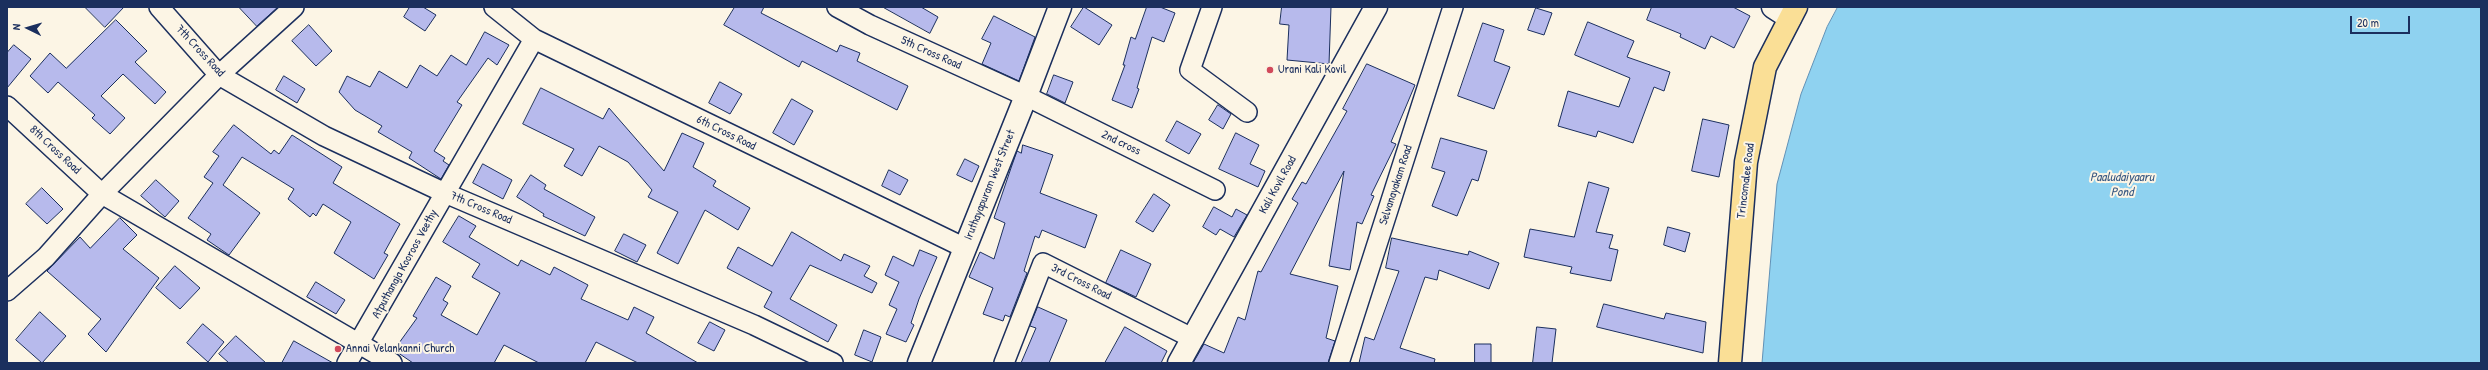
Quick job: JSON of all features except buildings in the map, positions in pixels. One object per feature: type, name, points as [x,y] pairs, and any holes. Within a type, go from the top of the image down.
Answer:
[{"type":"highway","name":"Trincomalee Road","points":[[1730,363],[1746,162],[1765,67],[1786,11]]},
{"type":"street","name":"7th Cross Road","points":[[159,7],[220,75],[324,136],[445,193],[754,325],[833,363]]},
{"type":"street","points":[[7,291],[46,257],[102,194],[220,75],[294,7]]},
{"type":"street","name":"6th Cross Road","points":[[494,7],[534,39],[965,248]]},
{"type":"street","name":"5th Cross Road","points":[[837,7],[870,26],[1026,96]]},
{"type":"street","name":"Iruthayapuram West Street","points":[[919,363],[1060,7]]},
{"type":"street","points":[[1212,7],[1190,70],[1247,112]]},
{"type":"street","name":"Kali Kovil Road","points":[[1179,363],[1194,339],[1376,7]]},
{"type":"street","name":"Selvanayakam Road","points":[[1338,363],[1453,7]]},
{"type":"street","name":"Atputhanaja Kooroos Veethy","points":[[347,363],[359,345],[534,39]]},
{"type":"street","name":"2nd cross","points":[[1026,96],[1215,190]]},
{"type":"street","name":"8th Cross Road","points":[[7,106],[102,194],[392,363]]},
{"type":"street","name":"3rd Cross Road","points":[[1004,363],[1043,263],[1194,339]]},
{"type":"water","name":"Paaludaiyaaru Pond","points":[[1838,7],[2481,7],[2481,363],[1762,363],[1777,184],[1801,94],[1827,27]]},
{"type":"place","name":"Urani Kali Kovil","points":[[1270,70]]},
{"type":"place","name":"Annai Velankanni Church","points":[[338,349]]}]
